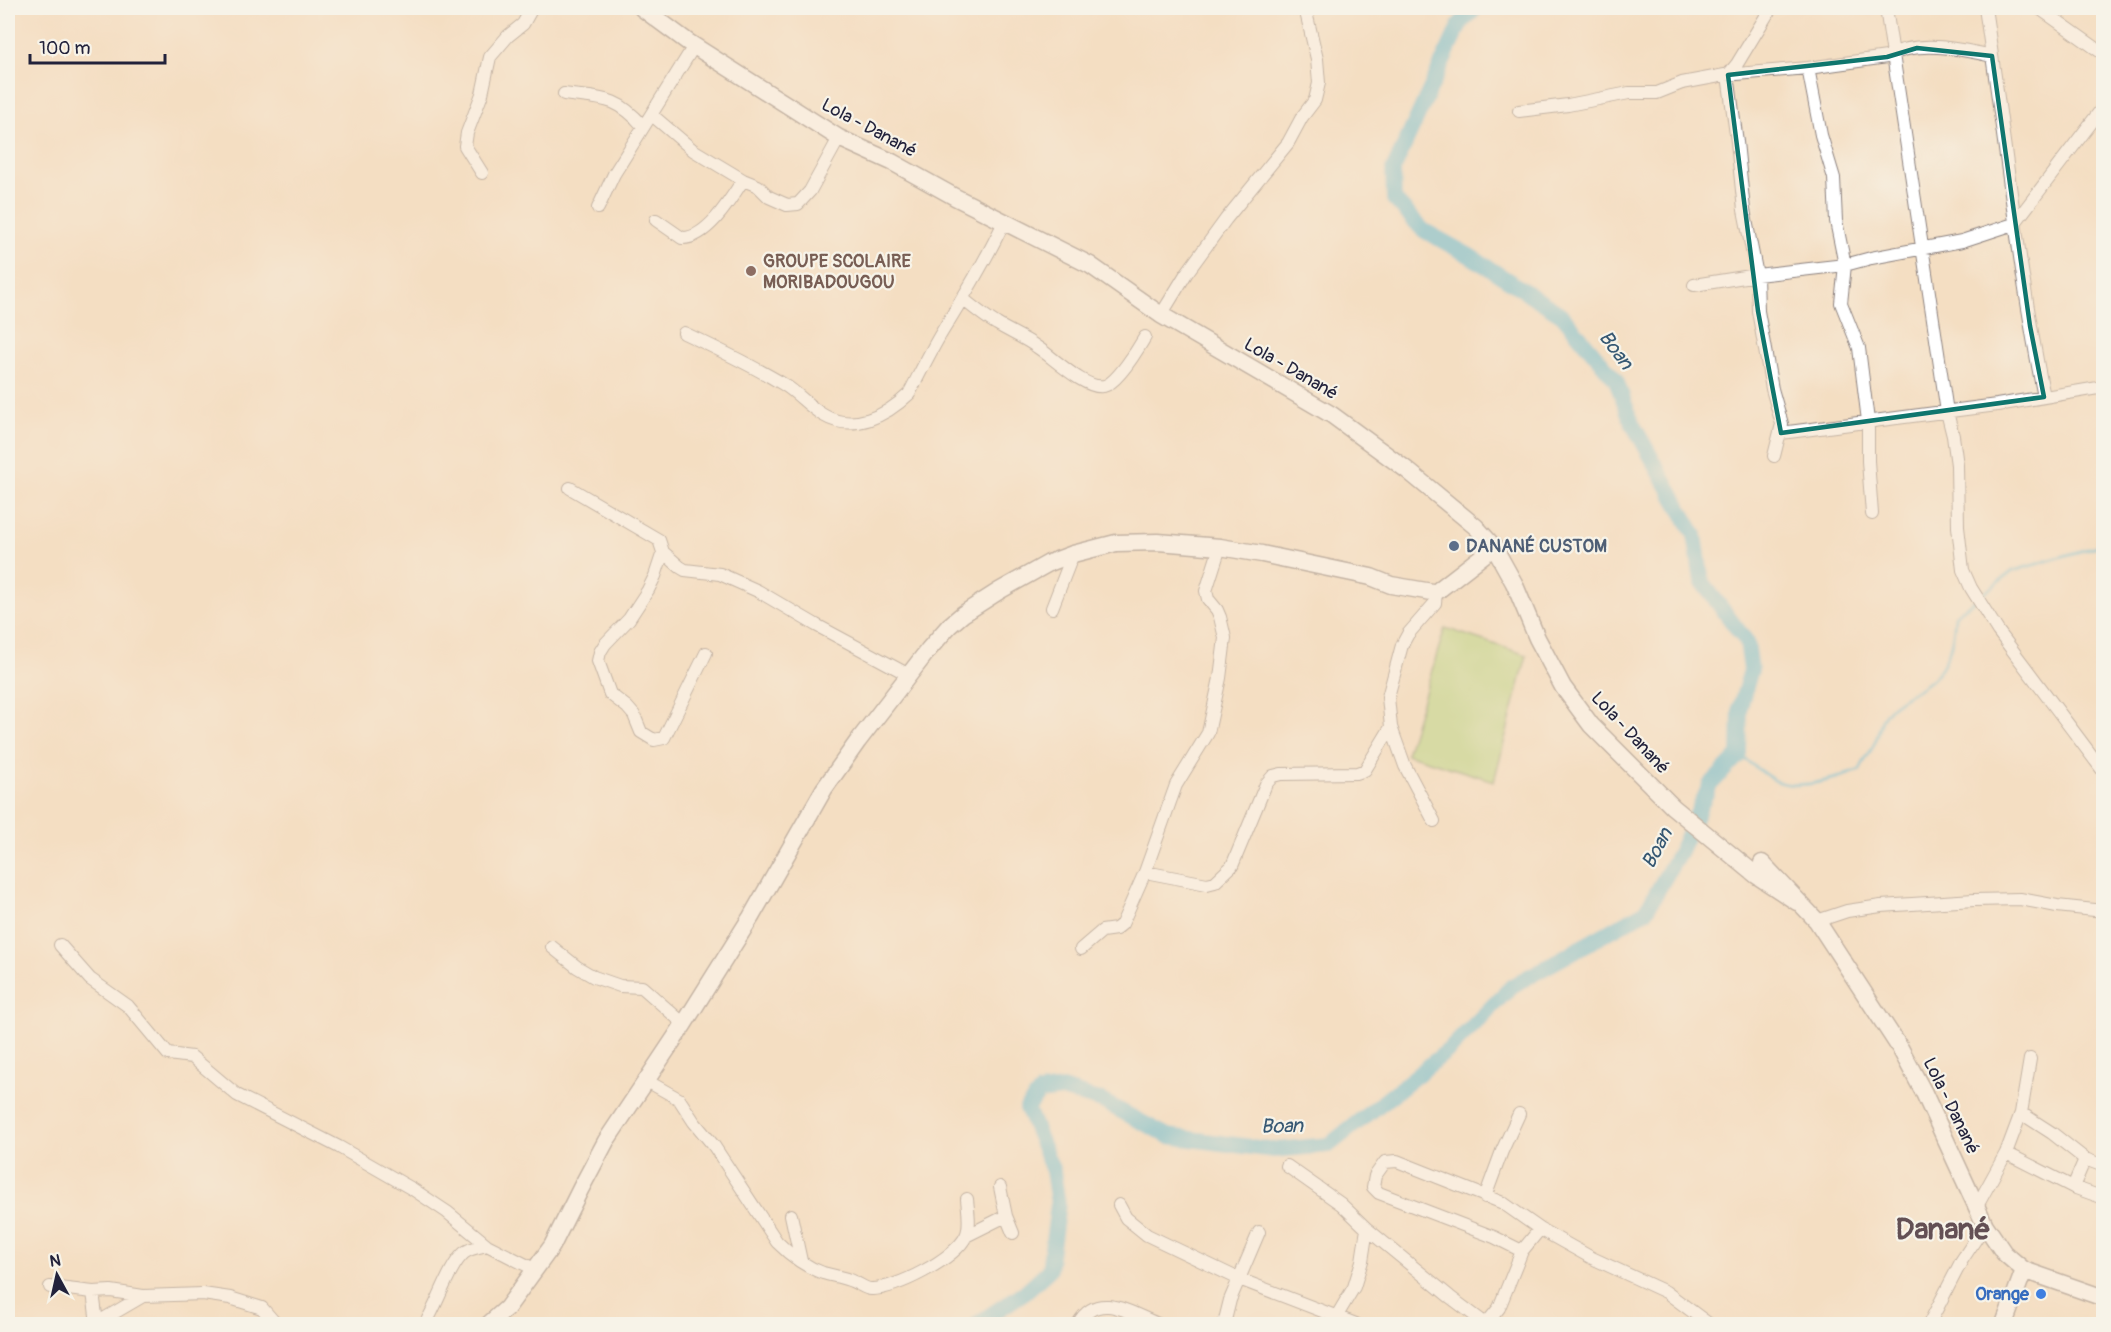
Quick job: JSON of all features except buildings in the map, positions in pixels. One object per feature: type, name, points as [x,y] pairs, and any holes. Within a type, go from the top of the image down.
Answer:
[{"type":"main road","name":"Lola - Danané","points":[[642,8],[694,46],[839,138],[892,162],[1090,265],[1161,315],[1332,415],[1407,470],[1476,528],[1494,547],[1514,583],[1537,638],[1563,687],[1591,725],[1674,807],[1756,875],[1797,902]]},
{"type":"main road","points":[[489,1324],[507,1308],[552,1246],[606,1141],[684,1024],[751,917],[813,805],[858,741],[909,675],[949,626],[963,614],[1049,563],[1116,543],[1158,542],[1220,547],[1371,577],[1391,585],[1436,592],[1494,547]]},
{"type":"main road","name":"Lola - Danané","points":[[1762,863],[1817,921],[1900,1048],[1924,1093],[1985,1225],[2004,1253],[2024,1270]]},
{"type":"main road","points":[[2004,1324],[2024,1270],[2103,1298]]},
{"type":"street","points":[[482,173],[465,146],[467,133],[482,94],[490,57],[508,36],[523,24],[532,8]]},
{"type":"street","points":[[1771,8],[1728,75],[1744,210],[1756,275],[1758,310],[1772,389],[1781,416],[1781,433],[1774,456]]},
{"type":"street","points":[[1887,8],[1947,412],[1957,465],[1958,527],[1963,570],[1971,588],[1998,631],[2103,771]]},
{"type":"street","points":[[1985,8],[2003,126],[2014,224],[2044,397]]},
{"type":"street","points":[[2039,8],[2103,54]]},
{"type":"street","points":[[1161,315],[1186,274],[1226,219],[1288,143],[1302,117],[1315,100],[1319,75],[1308,11]]},
{"type":"street","points":[[598,208],[614,174],[694,46]]},
{"type":"street","points":[[1519,111],[1568,105],[1629,93],[1657,93],[1682,83],[1728,75],[1808,68],[1887,57],[1894,53],[1917,48],[1953,48],[1992,56]]},
{"type":"street","points":[[1808,68],[1821,135],[1834,178],[1836,221],[1845,265],[1842,303],[1859,348],[1868,421],[1872,514]]},
{"type":"street","points":[[564,94],[607,99],[631,112],[644,126]]},
{"type":"street","points":[[1694,285],[1845,265],[1870,258],[1962,241],[2014,224],[2103,106]]},
{"type":"street","points":[[652,115],[693,150],[743,180],[758,186],[769,197],[783,203],[798,204],[815,183],[839,138]]},
{"type":"street","points":[[656,220],[681,238],[692,237],[711,224],[743,180]]},
{"type":"street","points":[[684,333],[740,359],[786,386],[822,414],[846,423],[862,423],[909,394],[1004,222]]},
{"type":"street","points":[[963,299],[996,324],[1036,346],[1080,379],[1096,386],[1106,386],[1136,354],[1145,337]]},
{"type":"street","points":[[1781,433],[1947,412],[2103,387]]},
{"type":"street","points":[[570,488],[659,540],[663,552],[685,570],[720,574],[758,591],[909,675]]},
{"type":"street","points":[[1081,949],[1102,931],[1119,927],[1145,872],[1176,785],[1208,733],[1220,678],[1225,638],[1220,617],[1208,599],[1206,591],[1220,547]]},
{"type":"street","points":[[663,552],[648,590],[629,619],[600,652],[598,661],[609,691],[613,698],[627,706],[634,715],[641,732],[654,740],[664,738],[706,653]]},
{"type":"street","points":[[1052,608],[1073,554]]},
{"type":"street","points":[[1434,821],[1405,766],[1390,728],[1388,697],[1398,656],[1408,633],[1435,603],[1436,592]]},
{"type":"street","points":[[1145,872],[1207,884],[1215,882],[1232,866],[1266,784],[1273,776],[1357,773],[1365,770],[1390,728]]},
{"type":"street","points":[[1817,921],[1847,911],[1881,906],[1974,900],[2020,899],[2103,911]]},
{"type":"street","points":[[60,945],[90,979],[128,1006],[168,1054],[192,1057],[237,1095],[414,1190],[447,1212],[487,1245],[536,1270]]},
{"type":"street","points":[[552,947],[594,977],[621,986],[642,987],[684,1024]]},
{"type":"street","points":[[1977,1206],[2006,1153],[2021,1113],[2030,1059]]},
{"type":"street","points":[[647,1081],[679,1099],[714,1146],[777,1242],[786,1251],[817,1270],[871,1289],[911,1278],[928,1270],[953,1251],[966,1236],[1006,1216]]},
{"type":"street","points":[[2021,1113],[2052,1133],[2085,1159],[2103,1166]]},
{"type":"street","points":[[1485,1197],[1519,1114]]},
{"type":"street","points":[[2006,1153],[2073,1187],[2103,1198]]},
{"type":"street","points":[[2073,1187],[2085,1159]]},
{"type":"street","points":[[1522,1251],[1494,1237],[1373,1190],[1375,1176],[1382,1165],[1392,1160],[1503,1203],[1540,1229],[1592,1258],[1660,1288],[1709,1324]]},
{"type":"street","points":[[1287,1166],[1341,1204],[1367,1229],[1486,1324],[1499,1308],[1522,1251],[1540,1229]]},
{"type":"street","points":[[1000,1187],[1006,1216],[1013,1233]]},
{"type":"street","points":[[966,1236],[967,1199]]},
{"type":"street","points":[[1119,1206],[1126,1218],[1147,1235],[1335,1321],[1356,1324]]},
{"type":"street","points":[[791,1215],[801,1261]]},
{"type":"street","points":[[1929,1324],[1962,1260],[1985,1225]]},
{"type":"street","points":[[1335,1321],[1354,1287],[1362,1261],[1367,1229]]},
{"type":"street","points":[[1224,1324],[1230,1300],[1259,1232]]},
{"type":"street","points":[[424,1324],[458,1261],[467,1251],[487,1245]]},
{"type":"street","points":[[50,1287],[93,1292],[111,1291],[143,1296],[203,1294],[230,1298],[261,1308],[276,1324]]},
{"type":"street","points":[[93,1292],[96,1324],[143,1296]]},
{"type":"street","points":[[1078,1324],[1086,1313],[1107,1305],[1116,1306],[1158,1324]]},
{"type":"highlighted area","points":[[1917,48],[1992,56],[2030,326],[2044,397],[1781,433],[1758,311],[1728,75],[1887,57]]},
{"type":"green space","points":[[1445,628],[1527,655],[1494,781],[1406,754]]},
{"type":"waterway","name":"Boan","points":[[977,1324],[1025,1292],[1049,1270],[1058,1204],[1053,1171],[1027,1108],[1040,1092],[1062,1089],[1102,1101],[1168,1136],[1274,1150],[1329,1145],[1451,1048],[1512,986],[1646,911],[1680,851],[1710,785],[1739,755],[1740,707],[1751,670],[1747,642],[1702,582],[1695,535],[1632,423],[1616,380],[1562,315],[1470,256],[1423,230],[1394,199],[1393,170],[1460,24],[1476,8]]},
{"type":"waterway","points":[[1980,596],[2013,571],[2104,544]]},
{"type":"waterway","points":[[1739,755],[1774,780],[1794,785],[1817,783],[1860,770],[1873,746],[1886,712],[1938,673],[1950,649],[1955,615],[1975,600]]},
{"type":"place","name":"GROUPE SCOLAIRE MORIBADOUGOU","points":[[751,271]]},
{"type":"place","name":"DANANÉ CUSTOM","points":[[1454,546]]},
{"type":"place","name":"Orange","points":[[2041,1294]]},
{"type":"district","name":"Danané","points":[[1943,1229]]}]
